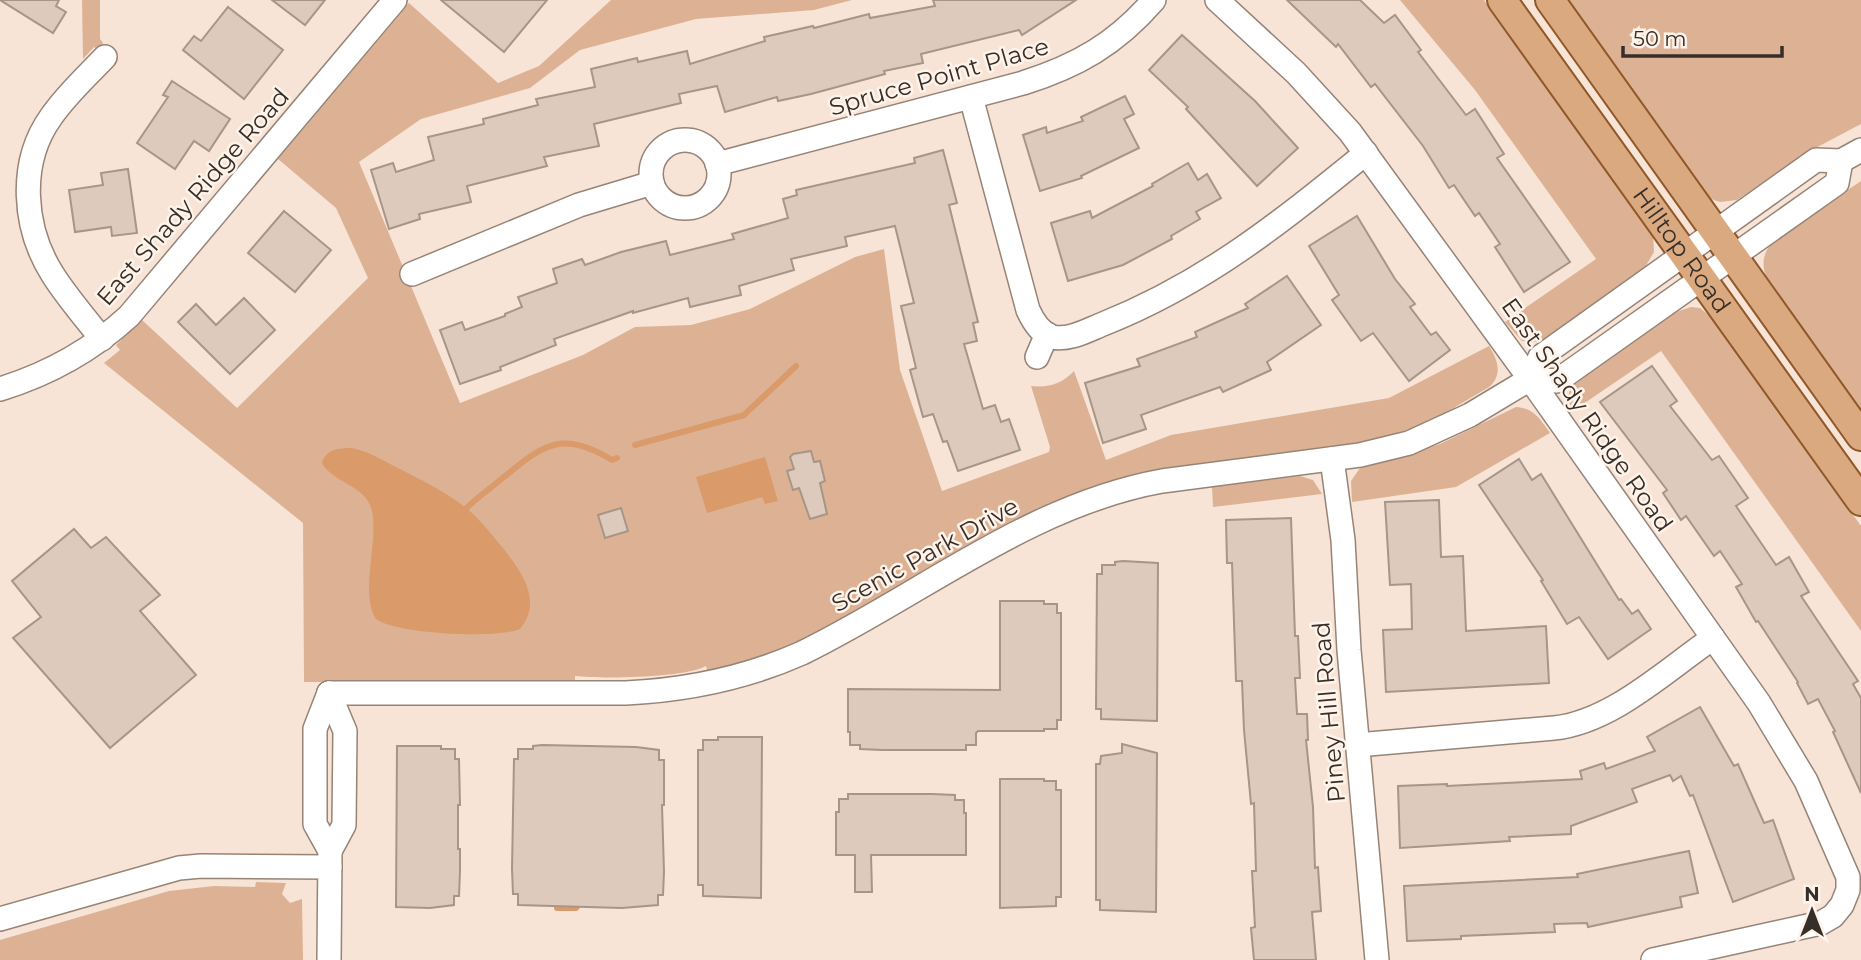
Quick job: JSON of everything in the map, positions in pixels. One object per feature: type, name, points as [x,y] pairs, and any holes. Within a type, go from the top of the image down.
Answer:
[{"type":"main road","name":"Hilltop Road","points":[[1502,0],[1861,502]]},
{"type":"main road","name":"Hilltop Road","points":[[1550,0],[1861,436]]},
{"type":"street","name":"East Shady Ridge Road","points":[[0,389],[50,371],[102,339],[145,298],[395,0]]},
{"type":"street","name":"Spruce Point Place","points":[[717,164],[1046,76],[1085,59],[1119,35],[1154,0]]},
{"type":"street","name":"East Shady Ridge Road","points":[[1217,0],[1310,88],[1366,153],[1713,638],[1766,714],[1815,799],[1847,872],[1853,906]]},
{"type":"street","points":[[102,339],[49,268],[33,232],[28,193],[32,159],[43,130],[53,113],[105,57]]},
{"type":"street","points":[[971,97],[1028,310],[1035,323],[1047,334],[1060,338],[1076,335],[1140,308],[1192,282],[1261,237],[1366,153]]},
{"type":"street","points":[[689,141],[701,145],[711,153],[717,164],[715,189],[708,199],[697,206],[685,208],[673,205],[662,199],[652,183],[656,158],[664,148],[676,142],[689,141]]},
{"type":"street","name":"Scenic Park Drive","points":[[1530,379],[1557,381],[1837,184],[1851,156]]},
{"type":"street","name":"Scenic Park Drive","points":[[330,859],[344,825],[345,731],[329,693],[626,693],[663,691],[711,683],[763,669],[802,653],[1024,529],[1085,501],[1130,487],[1162,481],[1332,459],[1378,451],[1423,438],[1470,415],[1530,379],[1540,357],[1816,160],[1851,156]]},
{"type":"street","points":[[412,274],[579,205],[652,183]]},
{"type":"street","points":[[1037,357],[1047,334]]},
{"type":"street","name":"Piney Hill Road","points":[[1332,459],[1343,540],[1348,635],[1377,960]]},
{"type":"street","points":[[1357,745],[1575,724],[1621,703],[1713,638]]},
{"type":"street","points":[[0,919],[179,868],[330,859],[329,960]]},
{"type":"street","points":[[1653,960],[1821,923],[1853,906]]},
{"type":"shaded area","points":[[82,0],[100,0],[100,39],[103,43],[98,50],[94,47],[83,59]]},
{"type":"shaded area","points":[[611,0],[852,0],[814,10],[696,19],[580,50],[530,88],[421,119],[359,162],[460,403],[583,355],[635,327],[691,325],[750,309],[855,257],[884,249],[900,370],[942,491],[1049,452],[1050,447],[1031,386],[1054,384],[1074,371],[1106,460],[1171,435],[1389,398],[1489,346],[1497,362],[1496,378],[1489,387],[1430,422],[1376,440],[1158,470],[1097,485],[1044,506],[809,637],[769,654],[708,673],[706,666],[662,675],[575,676],[575,682],[304,682],[303,523],[104,363],[120,350],[116,345],[142,320],[237,408],[368,278],[336,208],[278,159],[409,3],[498,83],[539,66]]},
{"type":"shaded area","points":[[1400,0],[1484,0],[1653,235],[1654,252],[1644,269],[1541,342],[1522,341],[1505,322],[1596,259],[1475,90]]},
{"type":"shaded area","points":[[1566,0],[1861,0],[1861,124],[1810,151],[1737,200],[1720,202],[1711,199]]},
{"type":"shaded area","points":[[1861,181],[1861,412],[1772,287],[1766,275],[1764,258],[1773,241]]},
{"type":"shaded area","points":[[1691,307],[1700,308],[1711,317],[1861,526],[1861,631],[1661,351],[1570,413],[1566,402],[1572,384],[1670,314]]},
{"type":"shaded area","points":[[1516,407],[1532,412],[1550,433],[1456,487],[1352,502],[1351,481],[1360,468],[1440,444]]},
{"type":"shaded area","points":[[352,448],[375,456],[440,490],[481,522],[510,557],[527,587],[530,608],[520,629],[490,634],[446,633],[403,628],[376,619],[369,594],[373,531],[370,505],[366,498],[332,474],[322,463],[330,452]]},
{"type":"shaded area","points":[[765,457],[778,501],[765,504],[762,497],[707,513],[696,477]]},
{"type":"shaded area","points":[[1300,476],[1313,480],[1322,494],[1213,507],[1212,487]]},
{"type":"shaded area","points":[[256,882],[286,883],[282,894],[290,903],[302,899],[303,960],[0,960],[0,940],[169,891],[214,886],[255,887]]},
{"type":"building","points":[[0,0],[59,0],[56,6],[66,12],[53,33]]},
{"type":"building","points":[[272,0],[325,0],[305,25]]},
{"type":"building","points":[[441,0],[547,0],[504,52]]},
{"type":"building","points":[[933,0],[1076,0],[1022,35],[1019,30],[921,54],[923,63],[884,71],[885,74],[811,94],[778,101],[777,97],[725,112],[717,86],[679,94],[681,103],[594,124],[599,146],[544,157],[547,166],[467,186],[471,202],[419,214],[420,219],[389,229],[371,170],[393,163],[396,172],[434,160],[428,137],[484,124],[483,119],[538,105],[536,99],[595,87],[591,69],[637,58],[638,62],[687,51],[690,64],[765,41],[764,37],[869,14],[870,18],[935,6]]},
{"type":"building","points":[[1287,0],[1360,0],[1384,23],[1395,15],[1421,50],[1418,52],[1466,115],[1475,109],[1504,154],[1497,158],[1570,262],[1524,292],[1495,247],[1500,244],[1479,213],[1475,216],[1454,185],[1449,188],[1423,146],[1375,84],[1371,87],[1338,44],[1336,47]]},
{"type":"building","points":[[228,7],[283,50],[244,99],[183,50],[194,36],[201,41]]},
{"type":"building","points":[[1182,35],[1255,101],[1298,148],[1257,186],[1186,109],[1188,107],[1149,70]]},
{"type":"building","points":[[172,81],[230,119],[209,151],[194,141],[175,169],[137,143],[168,97],[163,95]]},
{"type":"building","points":[[1125,96],[1134,114],[1124,119],[1139,148],[1081,176],[1082,178],[1040,191],[1023,135],[1046,127],[1047,133],[1083,121],[1081,117]]},
{"type":"building","points":[[943,150],[957,203],[949,205],[978,322],[973,323],[977,341],[964,344],[983,409],[995,405],[1001,422],[1009,419],[1020,450],[958,471],[933,414],[923,417],[910,370],[916,368],[901,306],[914,303],[895,226],[845,237],[847,246],[791,259],[794,270],[739,286],[741,295],[690,307],[688,298],[633,311],[554,339],[556,345],[500,367],[501,370],[460,384],[440,330],[462,322],[465,330],[522,307],[518,297],[557,283],[553,269],[582,259],[585,265],[621,252],[666,241],[670,255],[734,239],[732,234],[788,218],[783,199],[797,195],[796,190],[915,163],[914,158]]},
{"type":"building","points":[[1188,163],[1198,180],[1207,174],[1221,198],[1196,212],[1200,219],[1171,236],[1172,239],[1123,265],[1068,281],[1051,223],[1090,211],[1092,218],[1153,186],[1152,184]]},
{"type":"building","points":[[128,169],[137,233],[112,236],[111,227],[75,232],[69,190],[103,185],[101,173]]},
{"type":"building","points":[[284,211],[331,250],[295,292],[248,253]]},
{"type":"building","points":[[1357,216],[1395,279],[1415,304],[1410,307],[1431,335],[1436,332],[1450,350],[1409,381],[1373,333],[1361,341],[1332,300],[1339,295],[1309,246]]},
{"type":"building","points":[[1287,276],[1321,325],[1267,362],[1271,370],[1223,392],[1220,387],[1141,415],[1146,429],[1103,443],[1085,383],[1140,366],[1137,359],[1197,337],[1195,332],[1248,308],[1245,304]]},
{"type":"building","points":[[244,298],[275,330],[230,374],[178,322],[196,304],[216,325]]},
{"type":"building","points":[[1652,366],[1677,401],[1670,406],[1712,460],[1719,456],[1748,498],[1736,506],[1776,565],[1789,557],[1809,592],[1801,596],[1858,681],[1853,684],[1861,698],[1861,793],[1833,732],[1835,731],[1818,699],[1808,704],[1798,682],[1758,621],[1756,622],[1736,587],[1742,584],[1720,551],[1714,556],[1686,516],[1681,520],[1663,493],[1667,490],[1600,402]]},
{"type":"building","points":[[811,451],[814,462],[820,461],[825,481],[820,483],[827,514],[810,519],[799,488],[793,490],[787,471],[794,469],[790,457],[793,454]]},
{"type":"building","points":[[1519,459],[1532,480],[1541,474],[1619,600],[1621,599],[1632,614],[1638,610],[1651,629],[1608,659],[1579,617],[1567,624],[1541,581],[1543,580],[1479,485]]},
{"type":"building","points":[[1439,500],[1441,557],[1463,556],[1466,631],[1546,626],[1549,683],[1386,692],[1383,630],[1412,629],[1411,584],[1390,585],[1385,502]]},
{"type":"building","points":[[621,508],[628,531],[605,538],[598,515]]},
{"type":"building","points":[[1291,518],[1295,636],[1298,636],[1300,678],[1295,678],[1297,714],[1307,714],[1306,740],[1313,807],[1315,868],[1318,867],[1321,911],[1312,912],[1316,960],[1254,960],[1251,928],[1255,927],[1252,871],[1256,871],[1254,803],[1251,804],[1242,681],[1236,681],[1232,563],[1227,563],[1226,520]]},
{"type":"building","points":[[74,529],[91,548],[106,537],[160,595],[140,611],[196,675],[110,748],[13,638],[41,617],[12,581]]},
{"type":"building","points":[[1115,562],[1158,563],[1157,721],[1101,719],[1101,709],[1096,709],[1097,574],[1102,574],[1102,565],[1115,565]]},
{"type":"building","points":[[1000,601],[1044,601],[1044,604],[1057,604],[1057,613],[1061,613],[1061,720],[1057,720],[1057,729],[978,731],[976,745],[966,745],[966,750],[882,750],[860,749],[860,745],[850,745],[848,689],[1000,690]]},
{"type":"building","points":[[1700,707],[1734,766],[1738,764],[1764,823],[1773,820],[1794,879],[1733,902],[1693,795],[1690,796],[1681,776],[1673,781],[1670,775],[1632,789],[1637,802],[1571,826],[1571,834],[1400,848],[1398,786],[1582,779],[1580,771],[1604,763],[1606,769],[1655,751],[1647,737]]},
{"type":"building","points":[[718,737],[762,737],[761,898],[703,896],[703,885],[698,885],[698,750],[703,750],[703,740],[718,740]]},
{"type":"building","points":[[1122,744],[1157,753],[1156,912],[1100,910],[1100,900],[1096,900],[1096,764],[1100,764],[1101,756],[1122,753]]},
{"type":"building","points":[[397,746],[441,746],[441,749],[455,749],[455,759],[459,759],[460,871],[459,896],[454,896],[454,905],[430,908],[396,907]]},
{"type":"building","points":[[533,746],[659,750],[659,760],[664,760],[664,872],[663,895],[658,895],[658,905],[622,908],[518,905],[518,894],[513,894],[512,869],[514,759],[518,759],[518,749],[533,749]]},
{"type":"building","points":[[1000,779],[1056,781],[1056,790],[1061,790],[1061,897],[1056,897],[1056,906],[1000,908]]},
{"type":"building","points":[[848,794],[955,795],[955,800],[964,800],[966,855],[871,855],[872,892],[855,892],[855,855],[836,855],[836,812],[839,812],[839,799],[848,799]]},
{"type":"building","points":[[1689,851],[1698,893],[1680,897],[1682,907],[1588,927],[1587,923],[1554,924],[1555,932],[1407,941],[1404,886],[1578,877],[1577,874]]},
{"type":"waterway","points":[[635,445],[744,415],[796,366]]},
{"type":"waterway","points":[[461,514],[527,459],[551,446],[578,445],[612,460],[617,458]]},
{"type":"waterway","points":[[557,908],[576,908],[580,902]]}]
